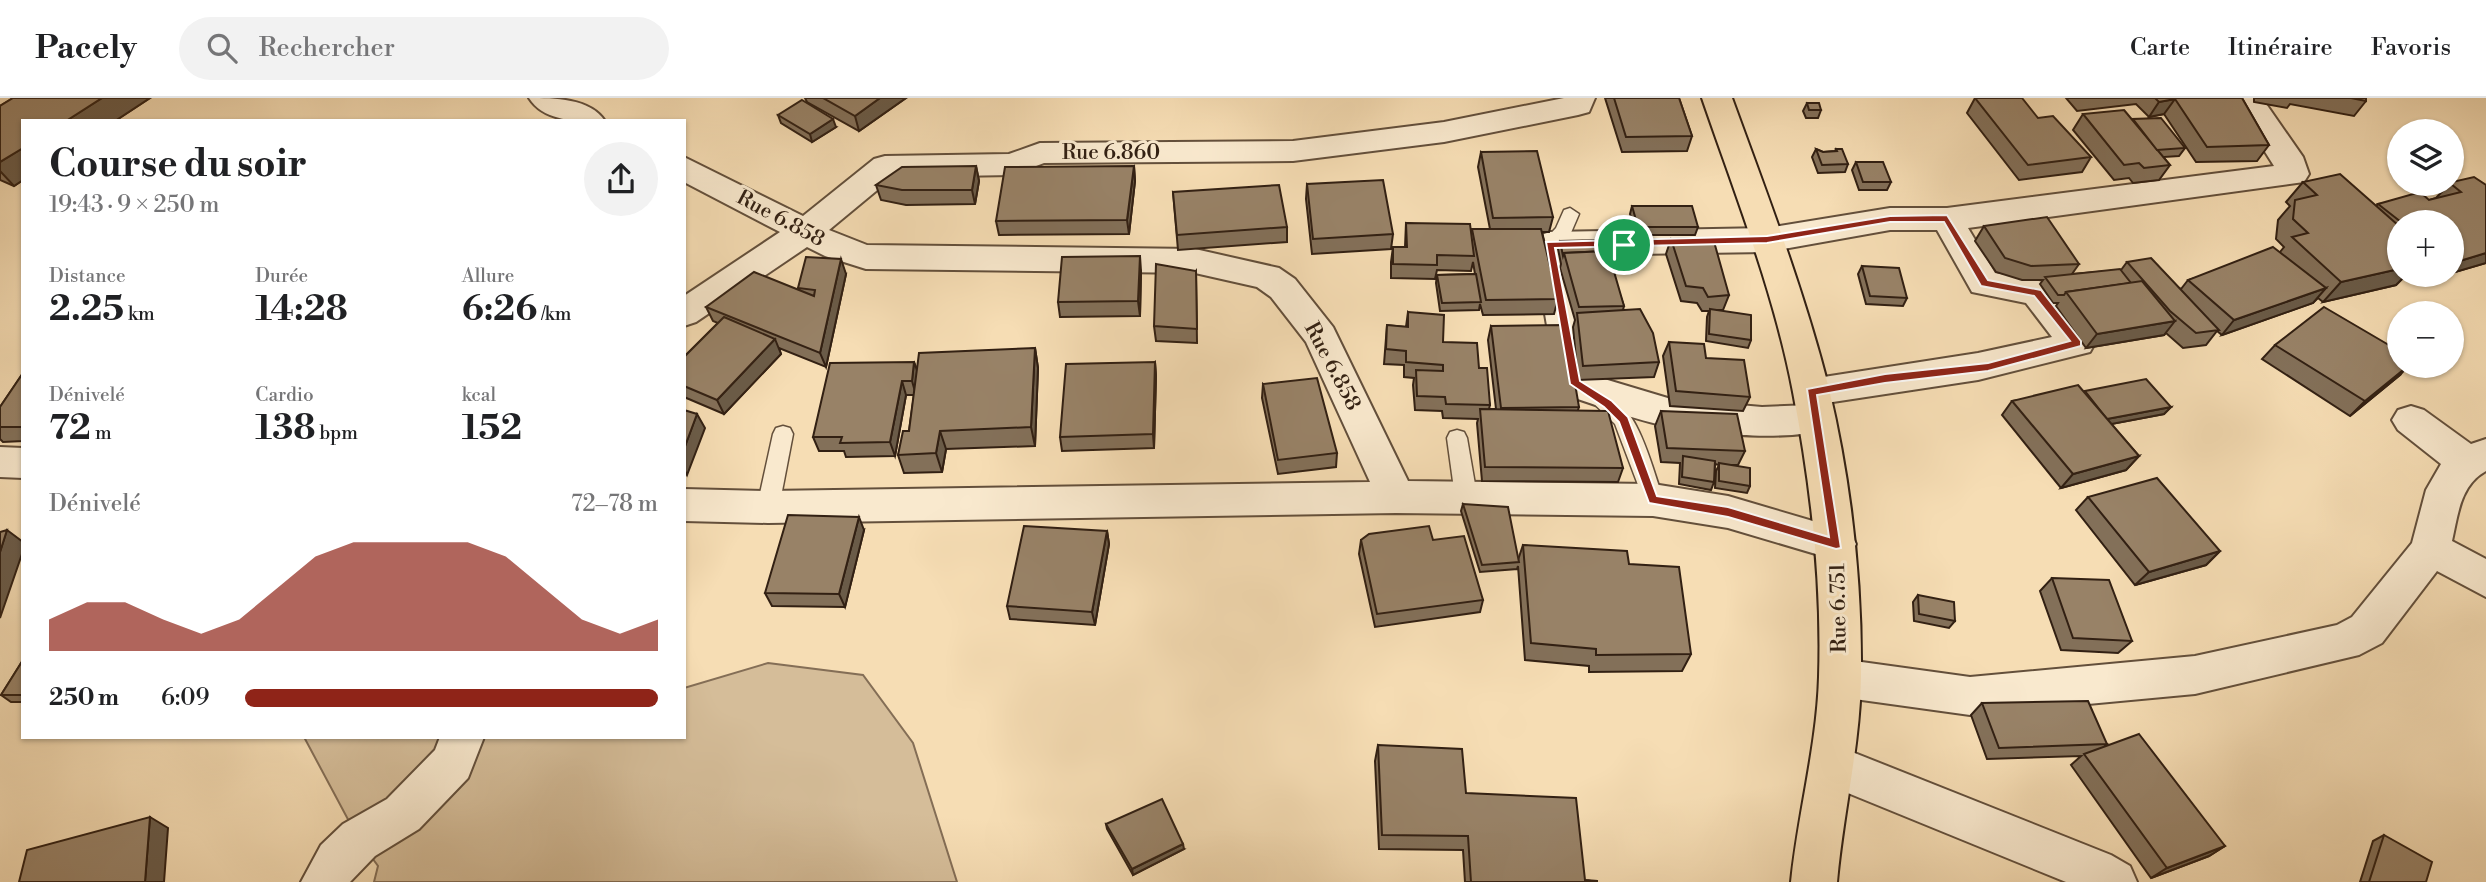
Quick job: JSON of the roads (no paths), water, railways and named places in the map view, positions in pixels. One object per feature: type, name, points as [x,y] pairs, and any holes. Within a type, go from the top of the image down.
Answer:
[{"type":"main road","name":"Rue 6.751","points":[[1717,98],[1767,240],[1813,405],[1836,544],[1840,678],[1832,765],[1818,838],[1814,882]]},
{"type":"street","points":[[544,98],[586,119]]},
{"type":"street","name":"Rue 6.860","points":[[686,312],[805,232],[885,167],[1013,164],[1040,153],[1293,151],[1444,132],[1578,105],[1580,98]]},
{"type":"street","points":[[1947,219],[1984,283],[2037,292],[2077,343],[1988,367],[1885,379],[1762,421],[1671,413],[1575,384],[1549,244],[1767,240],[1890,219],[1947,219],[2293,174],[2287,157],[2246,98]]},
{"type":"street","name":"Rue 6.858","points":[[686,169],[850,254],[866,257],[1195,261],[1267,277],[1283,288],[1321,337],[1396,497]]},
{"type":"street","points":[[2411,420],[2461,458],[2473,460]]},
{"type":"street","points":[[1840,678],[1970,695],[2195,675],[2344,642],[2367,630],[2430,550],[2445,490],[2473,460]]},
{"type":"street","points":[[0,462],[21,463]]},
{"type":"street","points":[[686,505],[768,507],[1466,496],[1653,500],[1728,512],[1836,544]]},
{"type":"street","points":[[2430,550],[2450,558],[2486,580]]},
{"type":"street","points":[[324,882],[337,861],[359,840],[403,814],[418,794],[452,763],[461,739]]},
{"type":"street","points":[[1832,765],[2095,871],[2114,882]]},
{"type":"lane","points":[[1549,244],[1564,231],[1570,214]]},
{"type":"lane","points":[[1575,384],[1608,404],[1624,420],[1653,500]]},
{"type":"lane","points":[[768,507],[783,434]]},
{"type":"lane","points":[[1457,438],[1466,496]]}]
